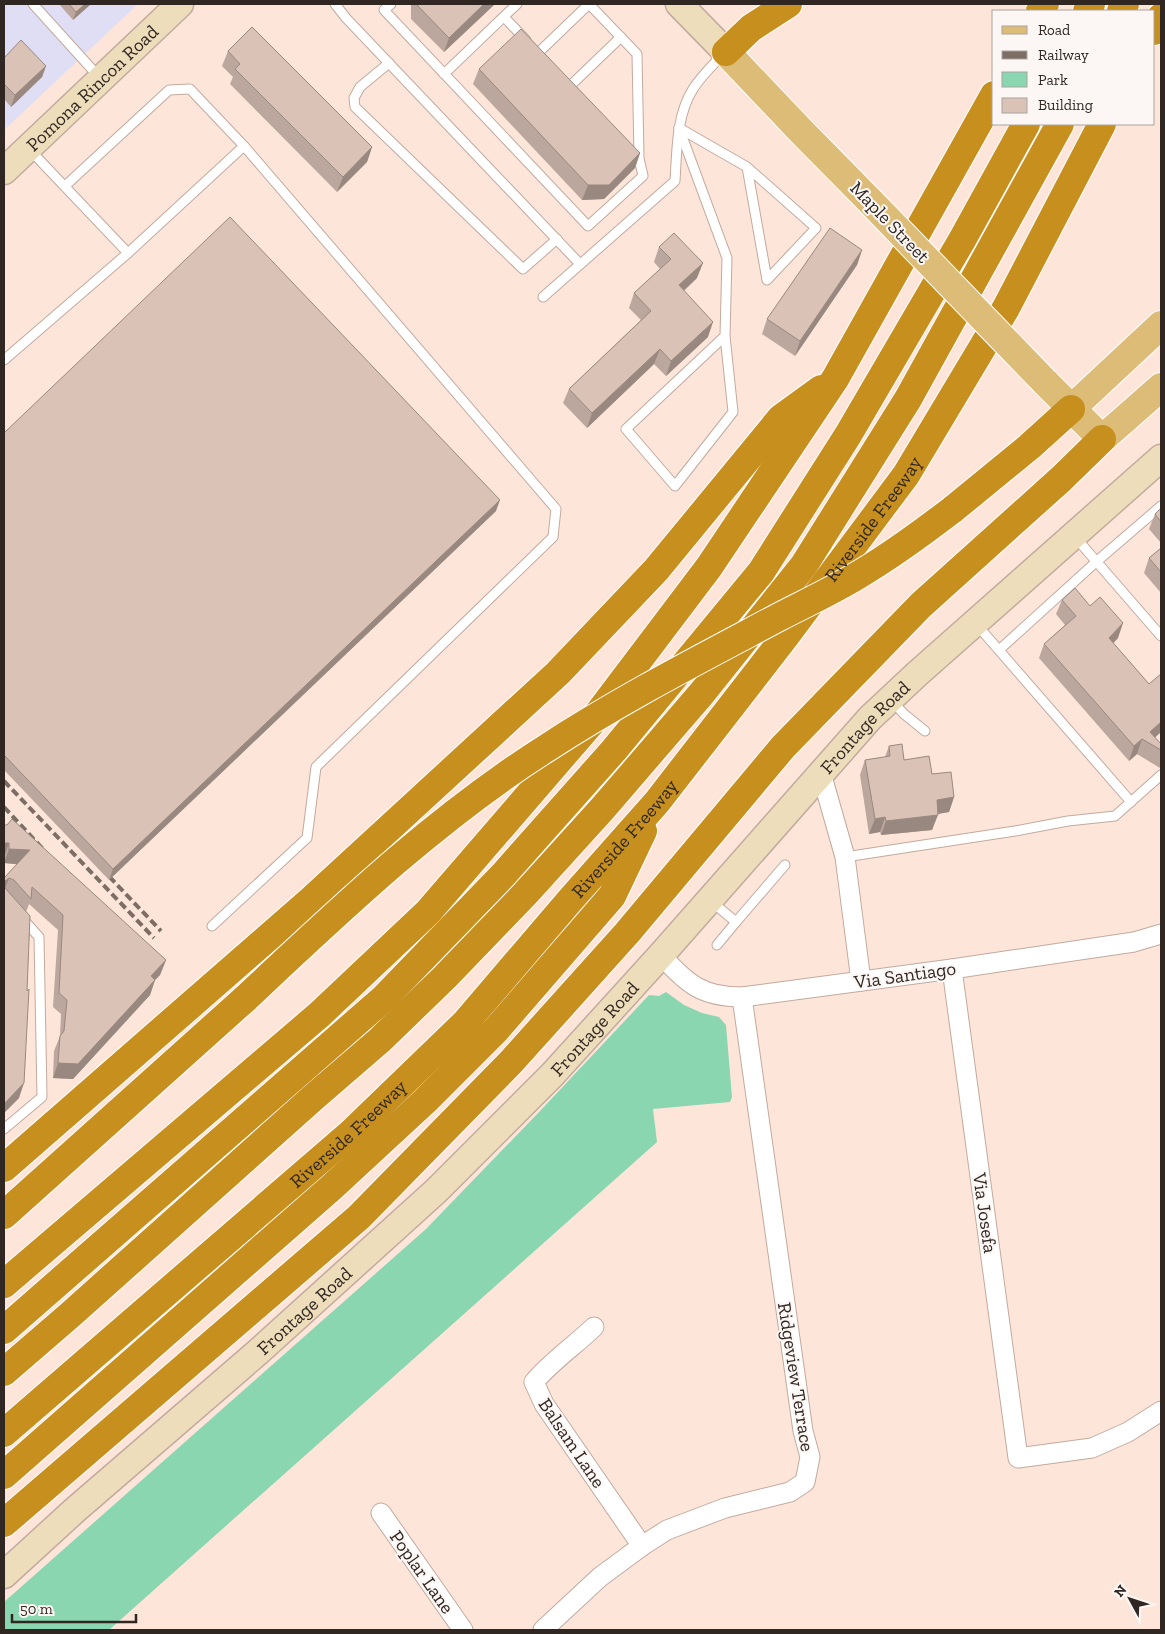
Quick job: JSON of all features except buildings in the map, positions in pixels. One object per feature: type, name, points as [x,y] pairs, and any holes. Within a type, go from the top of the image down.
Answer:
[{"type":"highway","points":[[726,52],[751,28],[788,4]]},
{"type":"highway","points":[[1155,29],[1161,17]]},
{"type":"highway","points":[[4,1284],[320,1014],[428,912],[597,715],[709,567],[835,379],[992,99]]},
{"type":"highway","points":[[4,1330],[384,998],[503,875],[614,750],[761,572],[848,435],[962,240],[1025,125]]},
{"type":"highway","points":[[4,1372],[380,1040],[446,977],[590,823],[702,693],[804,565],[908,399],[1059,125]]},
{"type":"highway","name":"Riverside Freeway","points":[[4,1433],[351,1133],[465,1023],[571,898],[657,802],[906,475],[1006,308],[1101,125]]},
{"type":"highway","points":[[4,1168],[311,900],[558,673],[656,570],[781,418],[835,379]]},
{"type":"highway","points":[[4,1215],[246,998],[339,910],[410,848],[464,805],[517,767],[610,708],[857,576],[912,540],[952,510],[1029,447],[1070,409]]},
{"type":"highway","points":[[4,1523],[359,1217],[511,1062],[627,933],[783,747],[921,605],[1061,479],[1102,439]]},
{"type":"highway","points":[[4,1475],[332,1187],[425,1101],[496,1030],[612,896],[657,802]]},
{"type":"main road","name":"Pomona Rincon Road","points":[[4,172],[180,4]]},
{"type":"main road","name":"Maple Street","points":[[679,4],[1070,409],[1102,439]]},
{"type":"main road","points":[[1070,409],[1161,326]]},
{"type":"main road","points":[[1102,439],[1161,387]]},
{"type":"main road","name":"Frontage Road","points":[[4,1575],[82,1504],[258,1352],[436,1191],[552,1075],[710,900],[870,718],[1161,458]]},
{"type":"street","points":[[821,773],[845,857],[861,981]]},
{"type":"street","name":"Via Santiago","points":[[661,955],[682,978],[694,986],[708,993],[723,997],[742,997],[1134,942],[1161,934]]},
{"type":"street","name":"Via Josefa","points":[[952,969],[1018,1458],[1092,1448],[1128,1432],[1161,1411]]},
{"type":"street","name":"Ridgeview Terrace","points":[[543,1630],[600,1577],[667,1530],[725,1508],[790,1492],[805,1482],[810,1457],[803,1432],[742,997]]},
{"type":"street","name":"Balsam Lane","points":[[594,1327],[578,1343],[546,1368],[534,1382],[544,1404],[642,1546]]},
{"type":"street","name":"Poplar Lane","points":[[380,1513],[463,1630]]},
{"type":"lane","points":[[33,4],[101,79]]},
{"type":"lane","points":[[335,4],[346,18],[580,264]]},
{"type":"lane","points":[[391,4],[384,10],[588,226],[642,176],[639,158],[637,54],[589,4],[541,56],[504,17]]},
{"type":"lane","points":[[444,74],[518,4]]},
{"type":"lane","points":[[570,86],[621,37]]},
{"type":"lane","points":[[543,296],[675,181],[679,128],[686,101],[701,78],[726,52]]},
{"type":"lane","points":[[389,63],[360,87],[354,98],[355,107],[523,269],[557,239]]},
{"type":"lane","points":[[65,186],[168,90],[190,89],[244,146],[556,509],[553,537],[316,767],[307,838],[212,926]]},
{"type":"lane","points":[[679,128],[747,166],[816,228],[767,280],[747,166]]},
{"type":"lane","points":[[679,128],[727,258],[725,336],[733,412],[675,486],[626,429],[725,336]]},
{"type":"lane","points":[[626,145],[639,158]]},
{"type":"lane","points":[[4,360],[128,253],[244,146]]},
{"type":"lane","points":[[28,148],[128,253]]},
{"type":"lane","points":[[999,650],[1161,506]]},
{"type":"lane","points":[[1074,536],[1161,636]]},
{"type":"lane","points":[[975,623],[1131,802]]},
{"type":"lane","points":[[890,699],[904,714],[926,731]]},
{"type":"lane","points":[[845,857],[1016,831],[1068,821],[1115,816],[1161,775]]},
{"type":"lane","points":[[717,945],[785,865]]},
{"type":"lane","points":[[710,900],[736,922]]},
{"type":"lane","points":[[4,1129],[42,1096],[39,937],[16,912]]},
{"type":"shaded area","points":[[4,4],[138,4],[4,130]]},
{"type":"green space","points":[[666,992],[684,1005],[702,1013],[719,1017],[726,1025],[732,1097],[730,1102],[653,1109],[657,1142],[109,1630],[4,1630],[4,1602],[426,1229],[649,995],[659,996]]},
{"type":"railway","points":[[4,781],[154,938]]},
{"type":"railway","points":[[4,807],[43,849]]},
{"type":"railway","points":[[101,868],[161,931]]}]
